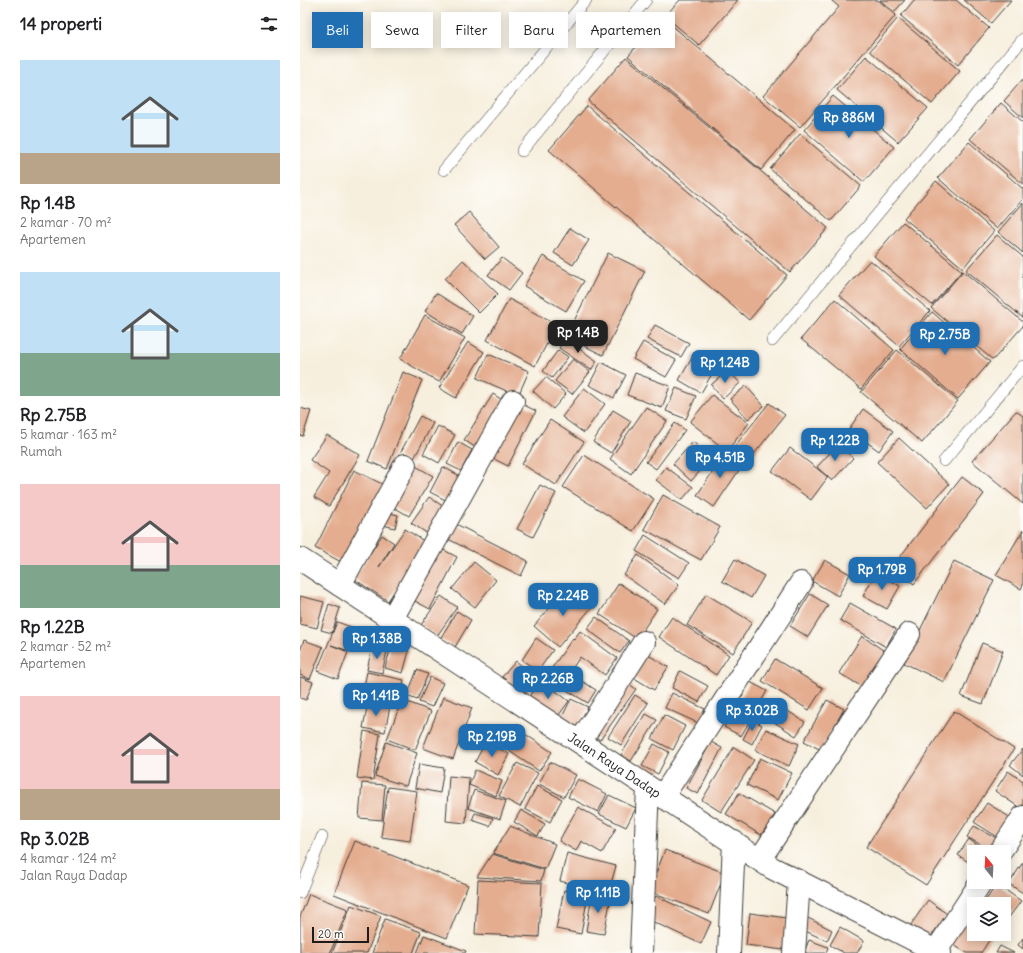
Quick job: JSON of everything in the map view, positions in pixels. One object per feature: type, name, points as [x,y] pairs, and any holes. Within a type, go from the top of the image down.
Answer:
[{"type":"street","points":[[392,619],[513,401]]},
{"type":"street","points":[[340,585],[405,465]]},
{"type":"street","name":"Jalan Raya Dadap","points":[[300,559],[760,859],[799,881],[938,952]]},
{"type":"street","points":[[641,953],[656,791],[801,584]]},
{"type":"street","points":[[760,859],[909,634]]},
{"type":"street","points":[[580,742],[644,642]]},
{"type":"street","points":[[1005,845],[1023,817]]},
{"type":"street","points":[[729,953],[734,842]]},
{"type":"street","points":[[794,953],[799,881]]},
{"type":"street","points":[[938,952],[977,889]]},
{"type":"lane","points":[[444,170],[586,0]]},
{"type":"lane","points":[[522,151],[646,0]]},
{"type":"lane","points":[[772,340],[1023,39]]},
{"type":"lane","points":[[944,461],[1023,366]]},
{"type":"lane","points":[[300,893],[322,837]]},
{"type":"building","points":[[680,0],[738,0],[699,45],[675,25],[675,12],[669,12]]},
{"type":"building","points":[[831,0],[878,0],[896,15],[800,127],[763,96],[839,7]]},
{"type":"building","points":[[880,0],[905,0],[894,12]]},
{"type":"building","points":[[914,0],[956,0],[989,28],[958,65],[901,16]]},
{"type":"building","points":[[964,0],[1011,0],[991,23]]},
{"type":"building","points":[[898,18],[960,71],[932,104],[870,51]]},
{"type":"building","points":[[675,28],[795,130],[761,170],[628,56],[635,48],[675,48]]},
{"type":"building","points":[[866,56],[928,108],[898,142],[837,90]]},
{"type":"building","points":[[626,57],[828,228],[790,272],[588,101]]},
{"type":"building","points":[[1023,79],[1023,118],[1004,101]]},
{"type":"building","points":[[833,96],[894,147],[864,182],[804,130]]},
{"type":"building","points":[[1001,103],[1023,122],[1023,184],[970,139]]},
{"type":"building","points":[[587,106],[787,275],[749,320],[549,150]]},
{"type":"building","points":[[800,134],[861,186],[831,221],[770,169]]},
{"type":"building","points":[[969,142],[1023,189],[1023,199],[997,229],[938,178]]},
{"type":"building","points":[[936,181],[994,231],[963,268],[904,218]]},
{"type":"building","points":[[1023,203],[1023,253],[998,232]]},
{"type":"building","points":[[469,212],[499,247],[485,259],[454,225]]},
{"type":"building","points":[[903,222],[962,271],[932,305],[874,256]]},
{"type":"building","points":[[570,228],[589,240],[573,265],[554,253]]},
{"type":"building","points":[[997,235],[1023,257],[1023,318],[966,270]]},
{"type":"building","points":[[608,253],[645,271],[603,355],[566,337]]},
{"type":"building","points":[[543,256],[584,281],[566,311],[524,286]]},
{"type":"building","points":[[502,258],[522,273],[509,290],[488,275]]},
{"type":"building","points":[[463,260],[498,294],[479,313],[445,279]]},
{"type":"building","points":[[870,260],[930,311],[899,346],[839,295]]},
{"type":"building","points":[[963,271],[1023,322],[1023,326],[993,360],[931,308]]},
{"type":"building","points":[[436,293],[473,316],[462,334],[425,311]]},
{"type":"building","points":[[509,299],[557,325],[535,366],[487,340]]},
{"type":"building","points":[[835,299],[894,350],[861,389],[801,339]]},
{"type":"building","points":[[932,312],[990,362],[958,399],[900,349]]},
{"type":"building","points":[[425,315],[465,338],[439,382],[400,359]]},
{"type":"building","points":[[655,325],[689,343],[681,357],[647,339]]},
{"type":"building","points":[[565,339],[597,361],[591,370],[559,348]]},
{"type":"building","points":[[468,342],[484,352],[456,398],[439,388]]},
{"type":"building","points":[[643,342],[676,360],[666,377],[633,359]]},
{"type":"building","points":[[558,350],[568,357],[552,378],[543,371]]},
{"type":"building","points":[[897,350],[958,401],[922,443],[861,392]]},
{"type":"building","points":[[695,353],[717,365],[701,393],[679,380]]},
{"type":"building","points":[[488,354],[529,371],[518,396],[477,378]]},
{"type":"building","points":[[573,359],[590,372],[572,394],[555,381]]},
{"type":"building","points":[[601,362],[626,375],[614,398],[589,385]]},
{"type":"building","points":[[728,370],[740,383],[723,399],[711,385]]},
{"type":"building","points":[[403,372],[422,380],[387,469],[368,461]]},
{"type":"building","points":[[635,373],[670,386],[662,408],[627,395]]},
{"type":"building","points":[[546,377],[566,394],[553,409],[533,391]]},
{"type":"building","points":[[746,386],[764,406],[748,419],[730,399]]},
{"type":"building","points":[[584,388],[605,404],[584,433],[562,417]]},
{"type":"building","points":[[676,388],[696,396],[686,419],[666,411]]},
{"type":"building","points":[[493,394],[510,405],[481,451],[464,440]]},
{"type":"building","points":[[712,395],[749,423],[727,451],[690,422]]},
{"type":"building","points":[[518,402],[536,411],[508,466],[490,457]]},
{"type":"building","points":[[769,403],[785,415],[747,463],[731,451]]},
{"type":"building","points":[[646,407],[667,421],[631,474],[610,459]]},
{"type":"building","points":[[300,408],[311,411],[303,436],[300,435]]},
{"type":"building","points":[[863,409],[893,431],[879,451],[849,429]]},
{"type":"building","points":[[613,410],[631,421],[611,453],[593,442]]},
{"type":"building","points":[[1016,411],[1023,416],[1023,504],[972,461]]},
{"type":"building","points":[[420,416],[433,423],[411,464],[398,457]]},
{"type":"building","points":[[550,420],[584,442],[556,485],[522,464]]},
{"type":"building","points":[[675,423],[685,430],[656,469],[646,462]]},
{"type":"building","points":[[438,426],[455,435],[439,463],[423,454]]},
{"type":"building","points":[[327,435],[360,455],[329,506],[314,497],[329,473],[310,460]]},
{"type":"building","points":[[899,438],[949,484],[927,508],[877,462]]},
{"type":"building","points":[[458,442],[472,450],[461,471],[447,464]]},
{"type":"building","points":[[693,442],[712,458],[691,481],[673,464]]},
{"type":"building","points":[[838,444],[853,458],[832,481],[817,467]]},
{"type":"building","points":[[790,448],[828,477],[811,500],[772,471]]},
{"type":"building","points":[[727,451],[744,463],[714,507],[697,495]]},
{"type":"building","points":[[584,455],[654,499],[633,531],[563,487]]},
{"type":"building","points":[[414,465],[433,476],[409,516],[390,505]]},
{"type":"building","points":[[443,467],[462,477],[449,502],[430,492]]},
{"type":"building","points":[[666,467],[693,487],[682,500],[656,480]]},
{"type":"building","points":[[354,470],[384,485],[345,564],[315,548]]},
{"type":"building","points":[[962,477],[984,494],[914,584],[892,567]]},
{"type":"building","points":[[540,485],[556,493],[533,537],[517,529]]},
{"type":"building","points":[[663,495],[720,527],[701,560],[644,529]]},
{"type":"building","points":[[429,497],[447,509],[430,535],[411,523]]},
{"type":"building","points":[[382,511],[398,515],[395,528],[379,524]]},
{"type":"building","points":[[456,524],[528,561],[521,576],[448,539]]},
{"type":"building","points":[[405,529],[427,543],[388,601],[354,579],[382,535],[394,543],[379,567]]},
{"type":"building","points":[[1023,530],[1023,585],[1021,589],[996,575]]},
{"type":"building","points":[[645,535],[689,563],[679,578],[636,551]]},
{"type":"building","points":[[438,547],[457,557],[430,609],[411,599]]},
{"type":"building","points":[[638,555],[679,585],[665,604],[624,575]]},
{"type":"building","points":[[735,559],[764,576],[751,598],[722,581]]},
{"type":"building","points":[[825,560],[850,574],[838,596],[812,581]]},
{"type":"building","points":[[954,561],[994,580],[944,682],[904,663]]},
{"type":"building","points":[[474,562],[496,580],[475,607],[452,589]]},
{"type":"building","points":[[876,573],[900,586],[887,609],[863,596]]},
{"type":"building","points":[[619,583],[657,609],[637,639],[599,614]]},
{"type":"building","points":[[568,587],[592,607],[558,647],[534,626]]},
{"type":"building","points":[[706,594],[752,622],[733,653],[687,625]]},
{"type":"building","points":[[810,594],[828,605],[808,637],[790,626]]},
{"type":"building","points":[[300,596],[324,602],[317,628],[300,624]]},
{"type":"building","points":[[441,596],[457,607],[437,636],[421,625]]},
{"type":"building","points":[[850,603],[896,629],[886,647],[840,620]]},
{"type":"building","points":[[329,604],[340,608],[332,633],[321,630]]},
{"type":"building","points":[[457,611],[471,620],[455,647],[440,639]]},
{"type":"building","points":[[596,617],[629,641],[620,653],[587,629]]},
{"type":"building","points":[[672,617],[729,655],[716,675],[659,637]]},
{"type":"building","points":[[337,622],[354,628],[346,650],[331,645],[348,652],[338,679],[317,671]]},
{"type":"building","points":[[580,631],[617,658],[605,675],[580,657],[569,673],[596,690],[588,703],[548,679],[551,673],[549,672],[573,638],[574,639]]},
{"type":"building","points":[[862,636],[886,652],[864,688],[839,673]]},
{"type":"building","points":[[536,638],[553,650],[538,671],[522,660]]},
{"type":"building","points":[[304,640],[323,647],[310,679],[300,675],[300,651]]},
{"type":"building","points":[[982,643],[1003,651],[983,704],[961,696]]},
{"type":"building","points":[[372,647],[387,651],[382,673],[367,670]]},
{"type":"building","points":[[391,647],[409,651],[403,673],[385,668]]},
{"type":"building","points":[[640,650],[668,667],[654,690],[626,673]]},
{"type":"building","points":[[775,659],[823,688],[809,710],[762,681]]},
{"type":"building","points":[[516,661],[537,678],[524,694],[502,677]]},
{"type":"building","points":[[417,670],[428,674],[417,700],[407,696]]},
{"type":"building","points":[[680,671],[708,686],[699,702],[672,688]]},
{"type":"building","points":[[367,672],[404,680],[399,704],[362,696]]},
{"type":"building","points":[[300,677],[313,682],[306,700],[300,698]]},
{"type":"building","points":[[430,677],[443,683],[432,707],[419,702]]},
{"type":"building","points":[[541,680],[569,701],[556,719],[528,698]]},
{"type":"building","points":[[626,682],[636,689],[600,740],[590,733]]},
{"type":"building","points":[[750,682],[767,691],[741,736],[724,727]]},
{"type":"building","points":[[672,693],[705,709],[698,723],[665,708]]},
{"type":"building","points":[[635,695],[648,703],[621,745],[608,737]]},
{"type":"building","points":[[443,697],[472,708],[453,759],[423,748]]},
{"type":"building","points":[[571,699],[588,707],[575,733],[558,725]]},
{"type":"building","points":[[402,700],[431,711],[415,750],[387,739]]},
{"type":"building","points":[[827,700],[844,709],[821,750],[804,741]]},
{"type":"building","points":[[772,701],[805,722],[796,736],[763,715]]},
{"type":"building","points":[[368,702],[390,706],[385,732],[363,728]]},
{"type":"building","points":[[954,711],[1014,749],[926,885],[866,847]]},
{"type":"building","points":[[646,714],[657,720],[631,761],[621,755]]},
{"type":"building","points":[[664,715],[685,726],[673,750],[652,739]]},
{"type":"building","points":[[753,720],[762,725],[752,744],[743,739]]},
{"type":"building","points":[[766,729],[799,744],[789,766],[755,750]]},
{"type":"building","points":[[364,731],[380,734],[373,780],[357,778]]},
{"type":"building","points":[[522,732],[552,752],[539,771],[509,751]]},
{"type":"building","points":[[486,741],[509,754],[498,775],[475,762]]},
{"type":"building","points":[[386,742],[417,753],[406,786],[375,776]]},
{"type":"building","points":[[711,742],[722,748],[698,794],[686,788]]},
{"type":"building","points":[[654,744],[669,752],[658,774],[642,766]]},
{"type":"building","points":[[734,747],[754,760],[721,812],[702,800]]},
{"type":"building","points":[[1023,749],[1023,775],[1010,765]]},
{"type":"building","points":[[760,758],[792,773],[778,800],[747,785]]},
{"type":"building","points":[[550,762],[576,775],[564,797],[539,784]]},
{"type":"building","points":[[517,763],[538,773],[520,807],[499,796]]},
{"type":"building","points":[[419,764],[444,768],[440,793],[415,788]]},
{"type":"building","points":[[475,770],[502,781],[496,796],[469,785]]},
{"type":"building","points":[[1008,771],[1023,781],[1023,810],[995,791]]},
{"type":"building","points":[[449,776],[469,778],[466,823],[446,821]]},
{"type":"building","points":[[578,779],[607,794],[598,812],[568,797]]},
{"type":"building","points":[[362,783],[385,785],[382,820],[359,818]]},
{"type":"building","points":[[537,786],[562,799],[550,822],[525,809]]},
{"type":"building","points":[[388,787],[417,791],[410,841],[381,837]]},
{"type":"building","points":[[474,790],[506,801],[500,819],[468,808]]},
{"type":"building","points":[[739,793],[775,814],[761,835],[726,814]]},
{"type":"building","points":[[609,795],[636,808],[626,827],[599,814]]},
{"type":"building","points":[[987,803],[1011,818],[999,838],[974,822]]},
{"type":"building","points":[[578,807],[616,828],[602,853],[581,841],[576,851],[559,841]]},
{"type":"building","points":[[521,810],[545,824],[538,836],[514,822]]},
{"type":"building","points":[[475,813],[493,818],[490,826],[472,820]]},
{"type":"building","points":[[510,826],[555,844],[545,869],[493,853]]},
{"type":"building","points":[[974,826],[1000,840],[997,845],[981,845],[967,837]]},
{"type":"building","points":[[969,839],[977,845],[967,845],[967,861],[958,855]]},
{"type":"building","points":[[355,841],[468,885],[447,938],[334,894]]},
{"type":"building","points":[[665,850],[725,873],[709,914],[649,891]]},
{"type":"building","points":[[567,853],[616,866],[608,894],[560,881]]},
{"type":"building","points":[[492,854],[544,870],[541,881],[477,877]]},
{"type":"building","points":[[1023,862],[1023,893],[1011,885],[1011,881]]},
{"type":"building","points":[[478,880],[542,883],[539,937],[475,934]]},
{"type":"building","points":[[994,889],[1004,889],[1021,901],[1011,915],[1011,897],[988,897]]},
{"type":"building","points":[[564,890],[588,895],[581,934],[556,929]]},
{"type":"building","points":[[309,894],[348,909],[330,953],[300,953],[300,917]]},
{"type":"building","points":[[592,894],[611,897],[604,934],[586,931]]},
{"type":"building","points":[[656,896],[711,922],[701,944],[645,918]]},
{"type":"building","points":[[928,900],[947,914],[929,939],[910,926]]},
{"type":"building","points":[[351,905],[381,916],[367,953],[332,953]]},
{"type":"building","points":[[750,913],[787,918],[783,950],[746,945]]},
{"type":"building","points":[[966,915],[967,941],[989,941],[981,953],[967,953],[950,943]]},
{"type":"building","points":[[806,917],[832,930],[827,941],[801,929]]},
{"type":"building","points":[[385,919],[421,932],[413,953],[372,953]]},
{"type":"building","points":[[840,927],[864,941],[857,953],[844,953],[830,945]]},
{"type":"building","points":[[424,935],[466,951],[465,953],[417,953]]},
{"type":"building","points":[[1023,938],[1023,949],[1018,945]]},
{"type":"building","points":[[809,940],[828,947],[826,953],[804,953]]},
{"type":"building","points":[[1000,946],[1014,953],[996,953]]}]
